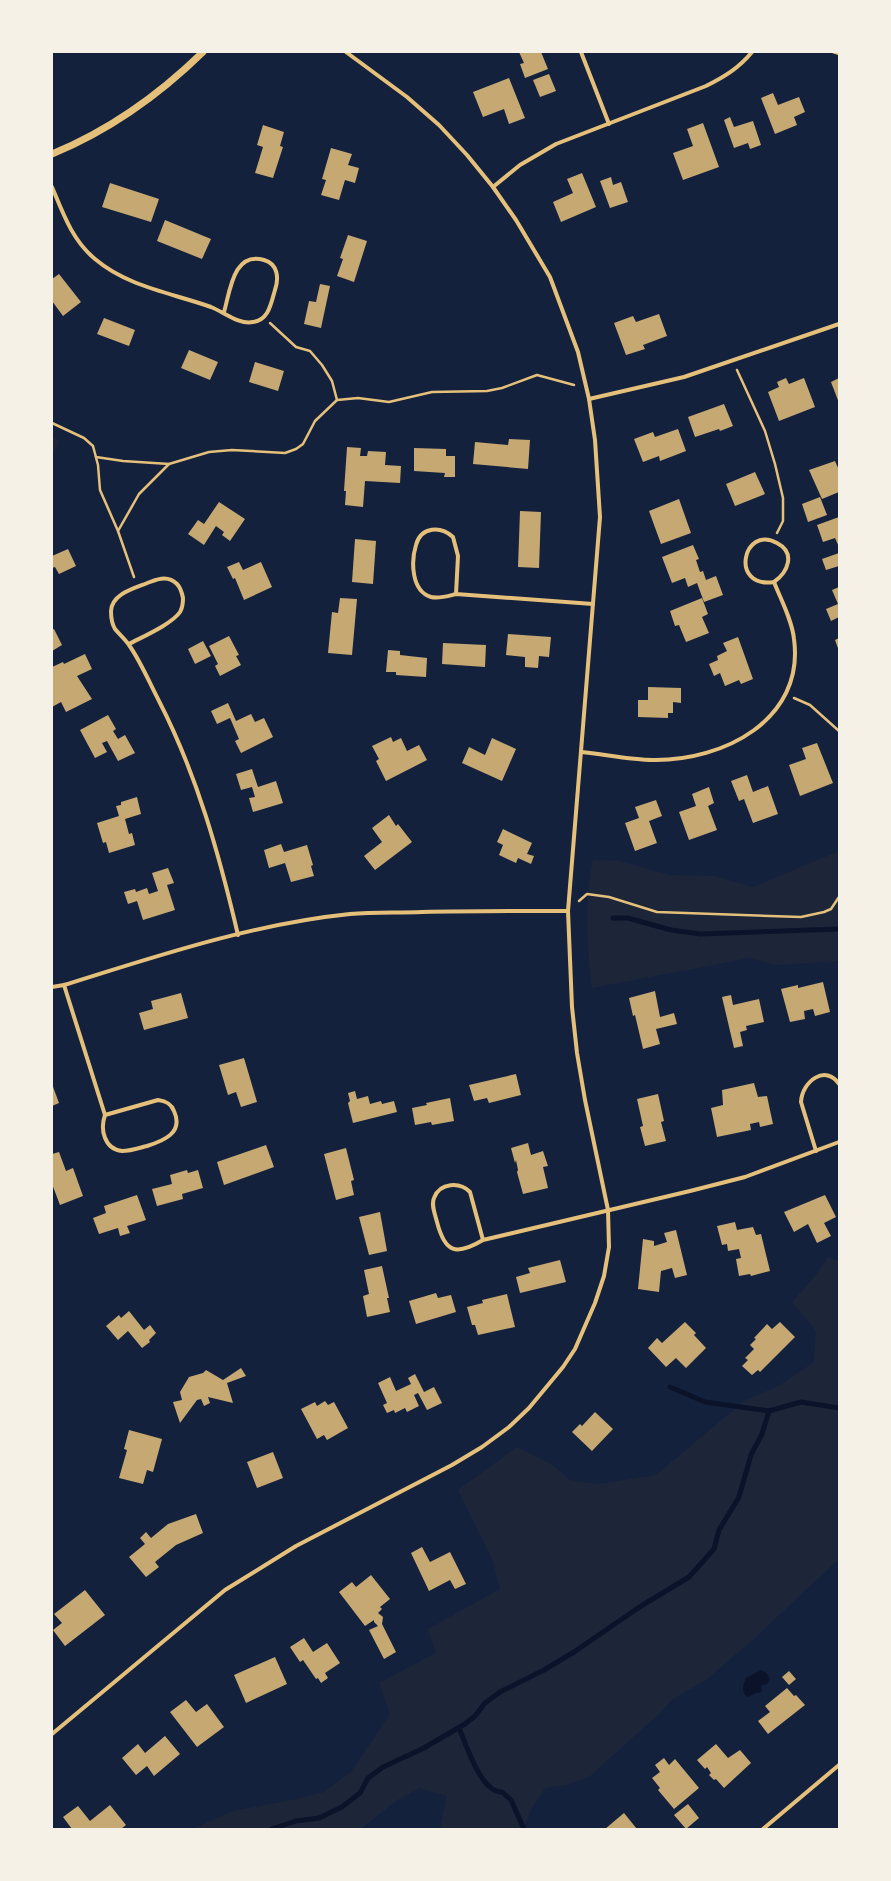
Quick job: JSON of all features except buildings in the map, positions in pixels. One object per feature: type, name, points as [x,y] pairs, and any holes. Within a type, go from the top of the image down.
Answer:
[{"type":"street","points":[[52,154],[72,146],[123,117],[182,72],[203,52]]},
{"type":"street","points":[[52,1734],[225,1590],[296,1546],[482,1447],[529,1408],[563,1367],[575,1349],[595,1304],[604,1276],[609,1247],[608,1210],[585,1100],[577,1053],[572,1007],[568,911],[600,517],[596,440],[589,399],[578,352],[550,277],[523,231],[493,187],[467,155],[439,125],[407,97],[346,52]]},
{"type":"street","points":[[581,52],[609,124]]},
{"type":"street","points":[[493,187],[520,164],[556,144],[706,86],[725,77],[738,68],[752,52]]},
{"type":"street","points":[[52,187],[68,225],[80,244],[94,258],[110,270],[151,289],[224,312],[243,322],[254,322],[263,318],[269,312],[278,281],[277,271],[272,264],[264,260],[256,259],[247,260],[240,265],[234,274],[224,312]]},
{"type":"street","points":[[589,399],[684,377],[839,324]]},
{"type":"street","points":[[456,594],[458,556],[453,538],[441,529],[434,529],[426,532],[419,538],[416,545],[414,580],[418,587],[431,597],[443,597],[456,594],[593,604]]},
{"type":"street","points":[[766,540],[773,541],[780,544],[786,551],[788,560],[787,569],[782,576],[774,582],[767,583],[754,579],[745,566],[748,549],[754,543],[766,540]]},
{"type":"street","points":[[129,644],[173,619],[180,612],[183,604],[183,594],[180,586],[173,580],[165,578],[157,579],[138,587],[117,598],[111,611],[115,628],[129,644],[162,707],[186,759],[219,855],[238,935]]},
{"type":"street","points":[[580,752],[652,760],[691,757],[740,739],[759,727],[777,710],[786,695],[792,679],[795,657],[794,638],[788,617],[774,582]]},
{"type":"street","points":[[52,987],[64,985],[160,955],[238,935],[282,925],[350,914],[568,911]]},
{"type":"street","points":[[64,985],[105,1115],[102,1129],[105,1138],[114,1148],[120,1151],[135,1150],[168,1138],[174,1132],[177,1125],[174,1110],[165,1101],[153,1101],[105,1115]]},
{"type":"street","points":[[816,1151],[801,1102],[801,1094],[809,1081],[816,1077],[824,1075],[830,1077],[839,1084]]},
{"type":"street","points":[[483,1240],[470,1192],[466,1188],[458,1185],[450,1185],[437,1192],[432,1205],[440,1236],[444,1243],[450,1248],[457,1250],[469,1247],[483,1240],[745,1177],[839,1142]]},
{"type":"street","points":[[762,1829],[839,1765]]},
{"type":"path","points":[[833,52],[839,54]]},
{"type":"path","points":[[263,318],[276,327],[296,347],[310,351],[322,365],[332,381],[337,400]]},
{"type":"path","points":[[733,360],[765,431],[783,498],[783,521],[773,541]]},
{"type":"path","points":[[96,457],[123,461],[169,464],[209,452],[232,450],[285,453],[296,449],[303,444],[315,421],[337,400],[358,398],[390,402],[432,392],[487,391],[502,388],[537,375],[573,383],[589,399]]},
{"type":"path","points":[[52,423],[84,438],[93,446],[96,457],[100,490],[118,531],[138,587]]},
{"type":"path","points":[[118,531],[139,494],[169,464]]},
{"type":"path","points":[[786,695],[810,706],[839,731]]},
{"type":"path","points":[[568,911],[587,894],[609,897],[658,912],[801,917],[831,909],[839,897]]},
{"type":"shaded area","points":[[52,437],[60,441],[52,455]]},
{"type":"shaded area","points":[[839,851],[839,961],[776,965],[750,958],[592,988],[587,908],[593,860],[619,861],[670,875],[714,876],[753,887]]},
{"type":"shaded area","points":[[828,1257],[839,1261],[839,1559],[757,1636],[706,1680],[673,1699],[657,1716],[590,1776],[567,1785],[545,1788],[532,1808],[523,1829],[440,1829],[447,1796],[420,1788],[396,1801],[361,1829],[193,1829],[232,1811],[292,1800],[324,1792],[351,1772],[390,1714],[379,1683],[436,1653],[428,1629],[500,1589],[493,1561],[458,1490],[517,1447],[551,1464],[570,1480],[597,1484],[656,1475],[744,1401],[780,1385],[814,1362],[816,1331],[792,1302],[816,1275]]},
{"type":"shaded area","points":[[761,1670],[767,1673],[770,1679],[767,1684],[761,1686],[762,1690],[760,1693],[747,1697],[743,1688],[746,1678]]},
{"type":"waterway","points":[[613,918],[628,918],[671,930],[700,934],[839,929]]},
{"type":"waterway","points":[[670,1387],[705,1402],[769,1411]]},
{"type":"waterway","points":[[272,1829],[296,1821],[319,1818],[342,1807],[360,1793],[368,1778],[383,1767],[422,1749],[465,1724],[475,1716],[485,1703],[500,1692],[544,1670],[574,1652],[641,1606],[689,1577],[714,1549],[719,1530],[739,1497],[751,1455],[762,1434],[769,1411],[801,1402],[839,1408]]},
{"type":"waterway","points":[[459,1728],[470,1756],[481,1776],[487,1785],[494,1790],[502,1792],[511,1800],[524,1829]]}]
